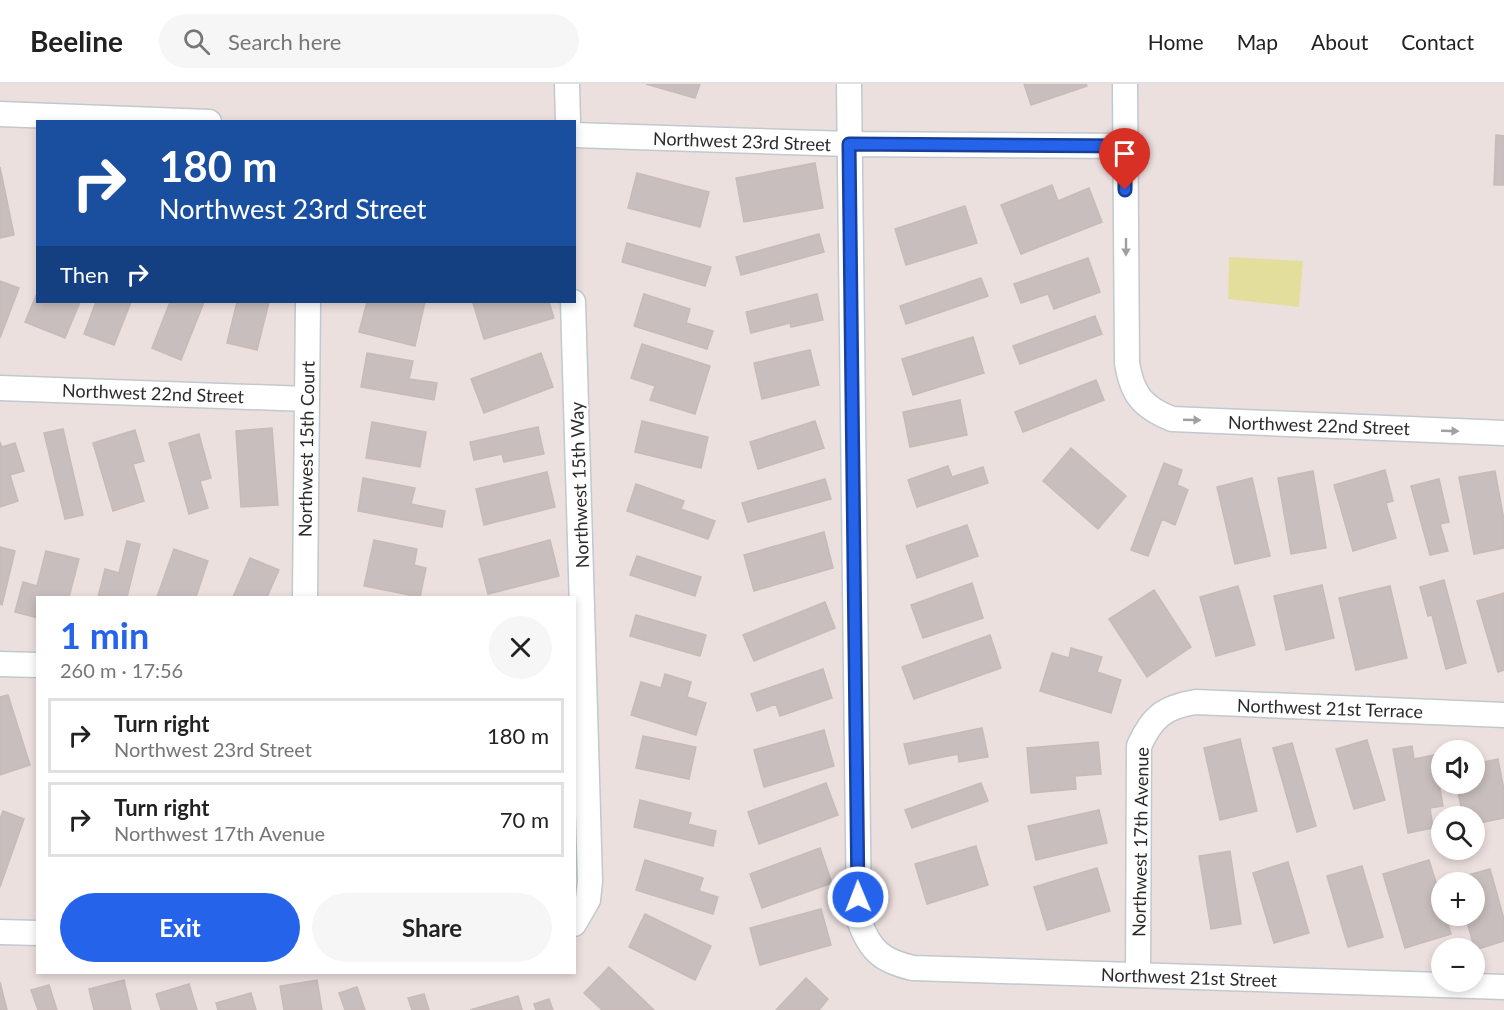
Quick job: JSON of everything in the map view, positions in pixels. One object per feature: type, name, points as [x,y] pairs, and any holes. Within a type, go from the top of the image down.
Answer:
[{"type":"street","points":[[567,84],[568,120]]},
{"type":"street","points":[[849,84],[849,144]]},
{"type":"street","points":[[1125,84],[1125,146]]},
{"type":"street","points":[[0,114],[157,120]]},
{"type":"street","name":"Northwest 23rd Street","points":[[576,135],[849,144],[1125,146]]},
{"type":"street","name":"Northwest 21st Street","points":[[849,144],[859,920],[866,938],[878,954],[894,964],[914,968],[1504,987]]},
{"type":"street","name":"Northwest 22nd Street","points":[[1125,146],[1127,363],[1130,382],[1140,399],[1154,412],[1172,419],[1504,433]]},
{"type":"street","name":"Northwest 15th Court","points":[[305,596],[308,303]]},
{"type":"street","name":"Northwest 15th Way","points":[[573,303],[590,881],[588,900],[577,921]]},
{"type":"street","name":"Northwest 22nd Street","points":[[0,388],[306,399]]},
{"type":"street","points":[[0,664],[36,665]]},
{"type":"street","name":"Northwest 21st Terrace","points":[[1159,714],[1177,705],[1196,702],[1504,715]]},
{"type":"street","name":"Northwest 17th Avenue","points":[[1138,975],[1139,746],[1147,729],[1159,714]]},
{"type":"street","points":[[0,932],[36,933]]},
{"type":"shaded area","points":[[1229,257],[1303,261],[1299,307],[1228,299]]},
{"type":"building","points":[[646,84],[700,84],[695,98]]},
{"type":"building","points":[[1024,84],[1086,84],[1087,86],[1031,105]]},
{"type":"building","points":[[1496,135],[1504,136],[1504,185],[1494,185]]},
{"type":"building","points":[[815,163],[823,208],[744,222],[736,178]]},
{"type":"building","points":[[0,167],[14,235],[0,238]]},
{"type":"building","points":[[637,173],[709,192],[700,227],[628,208]]},
{"type":"building","points":[[1052,185],[1058,201],[1089,188],[1102,222],[1021,254],[1001,205]]},
{"type":"building","points":[[965,206],[977,243],[906,265],[895,229]]},
{"type":"building","points":[[819,234],[824,252],[741,275],[736,257]]},
{"type":"building","points":[[627,243],[711,267],[705,286],[622,262]]},
{"type":"building","points":[[1088,258],[1100,292],[1054,309],[1048,294],[1021,303],[1014,284]]},
{"type":"building","points":[[981,278],[988,296],[906,324],[900,306]]},
{"type":"building","points":[[0,281],[19,288],[0,338]]},
{"type":"building","points":[[644,294],[690,309],[686,323],[713,331],[707,349],[634,326]]},
{"type":"building","points":[[817,294],[823,320],[791,327],[790,323],[751,333],[746,312]]},
{"type":"building","points":[[36,296],[36,303],[80,303],[65,338],[25,322]]},
{"type":"building","points":[[96,303],[131,303],[114,345],[84,334]]},
{"type":"building","points":[[170,303],[204,303],[181,360],[152,348]]},
{"type":"building","points":[[237,303],[269,303],[257,350],[227,343]]},
{"type":"building","points":[[367,303],[425,303],[415,346],[359,332]]},
{"type":"building","points":[[473,303],[549,303],[554,318],[484,339]]},
{"type":"building","points":[[1095,316],[1102,334],[1020,364],[1013,346]]},
{"type":"building","points":[[973,337],[984,373],[913,395],[902,359]]},
{"type":"building","points":[[642,344],[710,366],[695,414],[650,400],[655,386],[631,378]]},
{"type":"building","points":[[810,350],[819,385],[762,399],[754,363]]},
{"type":"building","points":[[367,353],[413,361],[409,379],[437,383],[434,400],[361,387]]},
{"type":"building","points":[[541,353],[553,387],[484,413],[471,379]]},
{"type":"building","points":[[1096,380],[1104,400],[1023,432],[1015,412]]},
{"type":"building","points":[[960,400],[967,435],[910,447],[903,412]]},
{"type":"building","points":[[642,421],[708,437],[701,468],[635,452]]},
{"type":"building","points":[[815,421],[824,448],[758,469],[750,442]]},
{"type":"building","points":[[372,422],[426,432],[420,467],[366,458]]},
{"type":"building","points":[[538,427],[544,454],[504,462],[502,454],[474,460],[470,442]]},
{"type":"building","points":[[272,428],[278,505],[241,507],[236,431]]},
{"type":"building","points":[[63,429],[83,515],[65,519],[44,433]]},
{"type":"building","points":[[135,430],[144,461],[133,464],[144,501],[113,511],[93,443]]},
{"type":"building","points":[[199,434],[211,478],[200,481],[208,508],[189,514],[169,443]]},
{"type":"building","points":[[0,442],[2,447],[15,443],[24,471],[10,475],[18,501],[0,507]]},
{"type":"building","points":[[1071,448],[1126,496],[1098,529],[1043,481]]},
{"type":"building","points":[[1164,463],[1182,470],[1177,485],[1188,490],[1175,525],[1162,519],[1148,556],[1131,550]]},
{"type":"building","points":[[948,466],[952,477],[983,467],[988,483],[917,507],[908,480]]},
{"type":"building","points":[[1385,470],[1393,501],[1386,503],[1396,538],[1353,551],[1334,485]]},
{"type":"building","points":[[1313,471],[1326,548],[1291,554],[1278,478]]},
{"type":"building","points":[[1495,471],[1504,520],[1504,548],[1474,554],[1459,477]]},
{"type":"building","points":[[547,472],[555,507],[484,525],[476,489]]},
{"type":"building","points":[[363,478],[415,488],[411,504],[445,511],[442,527],[358,511]]},
{"type":"building","points":[[1252,478],[1270,556],[1235,564],[1217,487]]},
{"type":"building","points":[[825,479],[831,499],[748,522],[742,503]]},
{"type":"building","points":[[1439,479],[1449,522],[1440,524],[1448,551],[1430,555],[1411,486]]},
{"type":"building","points":[[636,484],[684,501],[681,509],[715,521],[708,539],[627,511]]},
{"type":"building","points":[[967,525],[978,556],[917,578],[906,546]]},
{"type":"building","points":[[824,532],[833,568],[754,591],[744,555]]},
{"type":"building","points":[[374,540],[417,549],[414,565],[426,568],[420,596],[364,586]]},
{"type":"building","points":[[550,540],[559,576],[488,594],[479,559]]},
{"type":"building","points":[[127,541],[140,544],[127,596],[98,596],[105,569],[119,573]]},
{"type":"building","points":[[0,547],[15,551],[2,605],[0,604]]},
{"type":"building","points":[[174,549],[208,561],[196,596],[157,596]]},
{"type":"building","points":[[46,551],[79,559],[69,596],[36,596],[36,617],[15,612],[23,582],[37,586]]},
{"type":"building","points":[[637,556],[701,577],[695,596],[630,575]]},
{"type":"building","points":[[250,558],[279,570],[267,596],[233,596]]},
{"type":"building","points":[[1444,580],[1466,663],[1446,669],[1432,615],[1428,616],[1420,587]]},
{"type":"building","points":[[972,583],[983,618],[923,638],[911,605]]},
{"type":"building","points":[[1322,585],[1334,638],[1286,650],[1274,596]]},
{"type":"building","points":[[1238,586],[1255,645],[1216,656],[1200,597]]},
{"type":"building","points":[[1390,586],[1407,658],[1356,670],[1339,598]]},
{"type":"building","points":[[1154,590],[1191,647],[1147,677],[1109,619]]},
{"type":"building","points":[[1504,593],[1504,670],[1498,672],[1477,601]]},
{"type":"building","points":[[825,602],[835,628],[754,661],[743,635]]},
{"type":"building","points":[[636,615],[706,635],[700,656],[630,636]]},
{"type":"building","points":[[990,635],[1001,668],[914,699],[902,667]]},
{"type":"building","points":[[1071,648],[1102,657],[1097,672],[1121,680],[1111,713],[1040,691],[1052,653],[1069,658]]},
{"type":"building","points":[[823,669],[832,698],[780,716],[776,704],[757,711],[751,694]]},
{"type":"building","points":[[665,674],[691,682],[687,697],[706,703],[696,735],[631,715],[641,682],[661,688]]},
{"type":"building","points":[[8,695],[30,765],[0,775],[0,697]]},
{"type":"building","points":[[982,728],[988,757],[959,762],[958,754],[909,764],[904,744]]},
{"type":"building","points":[[824,730],[834,766],[764,787],[754,750]]},
{"type":"building","points":[[643,736],[696,747],[689,779],[636,768]]},
{"type":"building","points":[[1240,739],[1257,811],[1220,820],[1204,748]]},
{"type":"building","points":[[1367,740],[1385,800],[1354,809],[1336,749]]},
{"type":"building","points":[[1098,742],[1101,774],[1075,776],[1076,789],[1031,793],[1027,748]]},
{"type":"building","points":[[1292,743],[1316,826],[1297,832],[1273,748]]},
{"type":"building","points":[[1412,746],[1414,759],[1431,756],[1431,794],[1441,794],[1443,806],[1431,806],[1431,828],[1408,833],[1393,749]]},
{"type":"building","points":[[1498,759],[1504,790],[1504,818],[1485,822],[1485,806],[1461,806],[1458,794],[1485,794],[1485,762]]},
{"type":"building","points":[[826,783],[838,815],[759,844],[748,812]]},
{"type":"building","points":[[981,783],[988,801],[912,828],[905,810]]},
{"type":"building","points":[[640,800],[691,813],[688,824],[716,831],[713,846],[634,827]]},
{"type":"building","points":[[1099,810],[1107,843],[1036,860],[1028,826]]},
{"type":"building","points":[[3,811],[24,819],[0,887],[0,819]]},
{"type":"building","points":[[976,846],[988,885],[927,904],[915,864]]},
{"type":"building","points":[[820,848],[832,883],[762,908],[750,874]]},
{"type":"building","points":[[1230,851],[1241,924],[1211,929],[1199,856]]},
{"type":"building","points":[[645,860],[703,878],[699,891],[718,897],[713,914],[636,890]]},
{"type":"building","points":[[1429,860],[1433,872],[1431,926],[1448,926],[1451,934],[1431,938],[1431,940],[1405,948],[1383,874]]},
{"type":"building","points":[[1288,862],[1309,933],[1274,943],[1253,873]]},
{"type":"building","points":[[1362,866],[1383,937],[1348,947],[1327,876]]},
{"type":"building","points":[[1097,868],[1110,911],[1047,930],[1034,887]]},
{"type":"building","points":[[1490,869],[1504,919],[1504,941],[1485,947],[1485,938],[1472,938],[1468,926],[1485,926],[1485,872],[1479,872]]},
{"type":"building","points":[[821,909],[831,945],[760,965],[750,928]]},
{"type":"building","points":[[645,914],[711,946],[695,980],[629,947]]},
{"type":"building","points":[[609,967],[654,1010],[602,1010],[584,993]]},
{"type":"building","points":[[806,978],[828,999],[819,1010],[776,1010]]},
{"type":"building","points":[[124,980],[131,1010],[94,1010],[89,989]]},
{"type":"building","points":[[317,980],[322,1010],[284,1010],[280,986]]},
{"type":"building","points":[[0,982],[7,1010],[0,1010]]},
{"type":"building","points":[[189,984],[197,1010],[161,1010],[156,994]]},
{"type":"building","points":[[49,985],[57,1010],[38,1010],[31,990]]},
{"type":"building","points":[[357,987],[365,1010],[345,1010],[339,993]]},
{"type":"building","points":[[251,993],[256,1010],[218,1010],[216,1003]]},
{"type":"building","points":[[424,994],[429,1010],[412,1010],[408,998]]},
{"type":"building","points":[[518,996],[522,1010],[470,1010]]},
{"type":"building","points":[[549,999],[553,1010],[536,1010],[534,1004]]},
{"type":"route","points":[[858,897],[849,144],[1125,146],[1125,190]]}]
